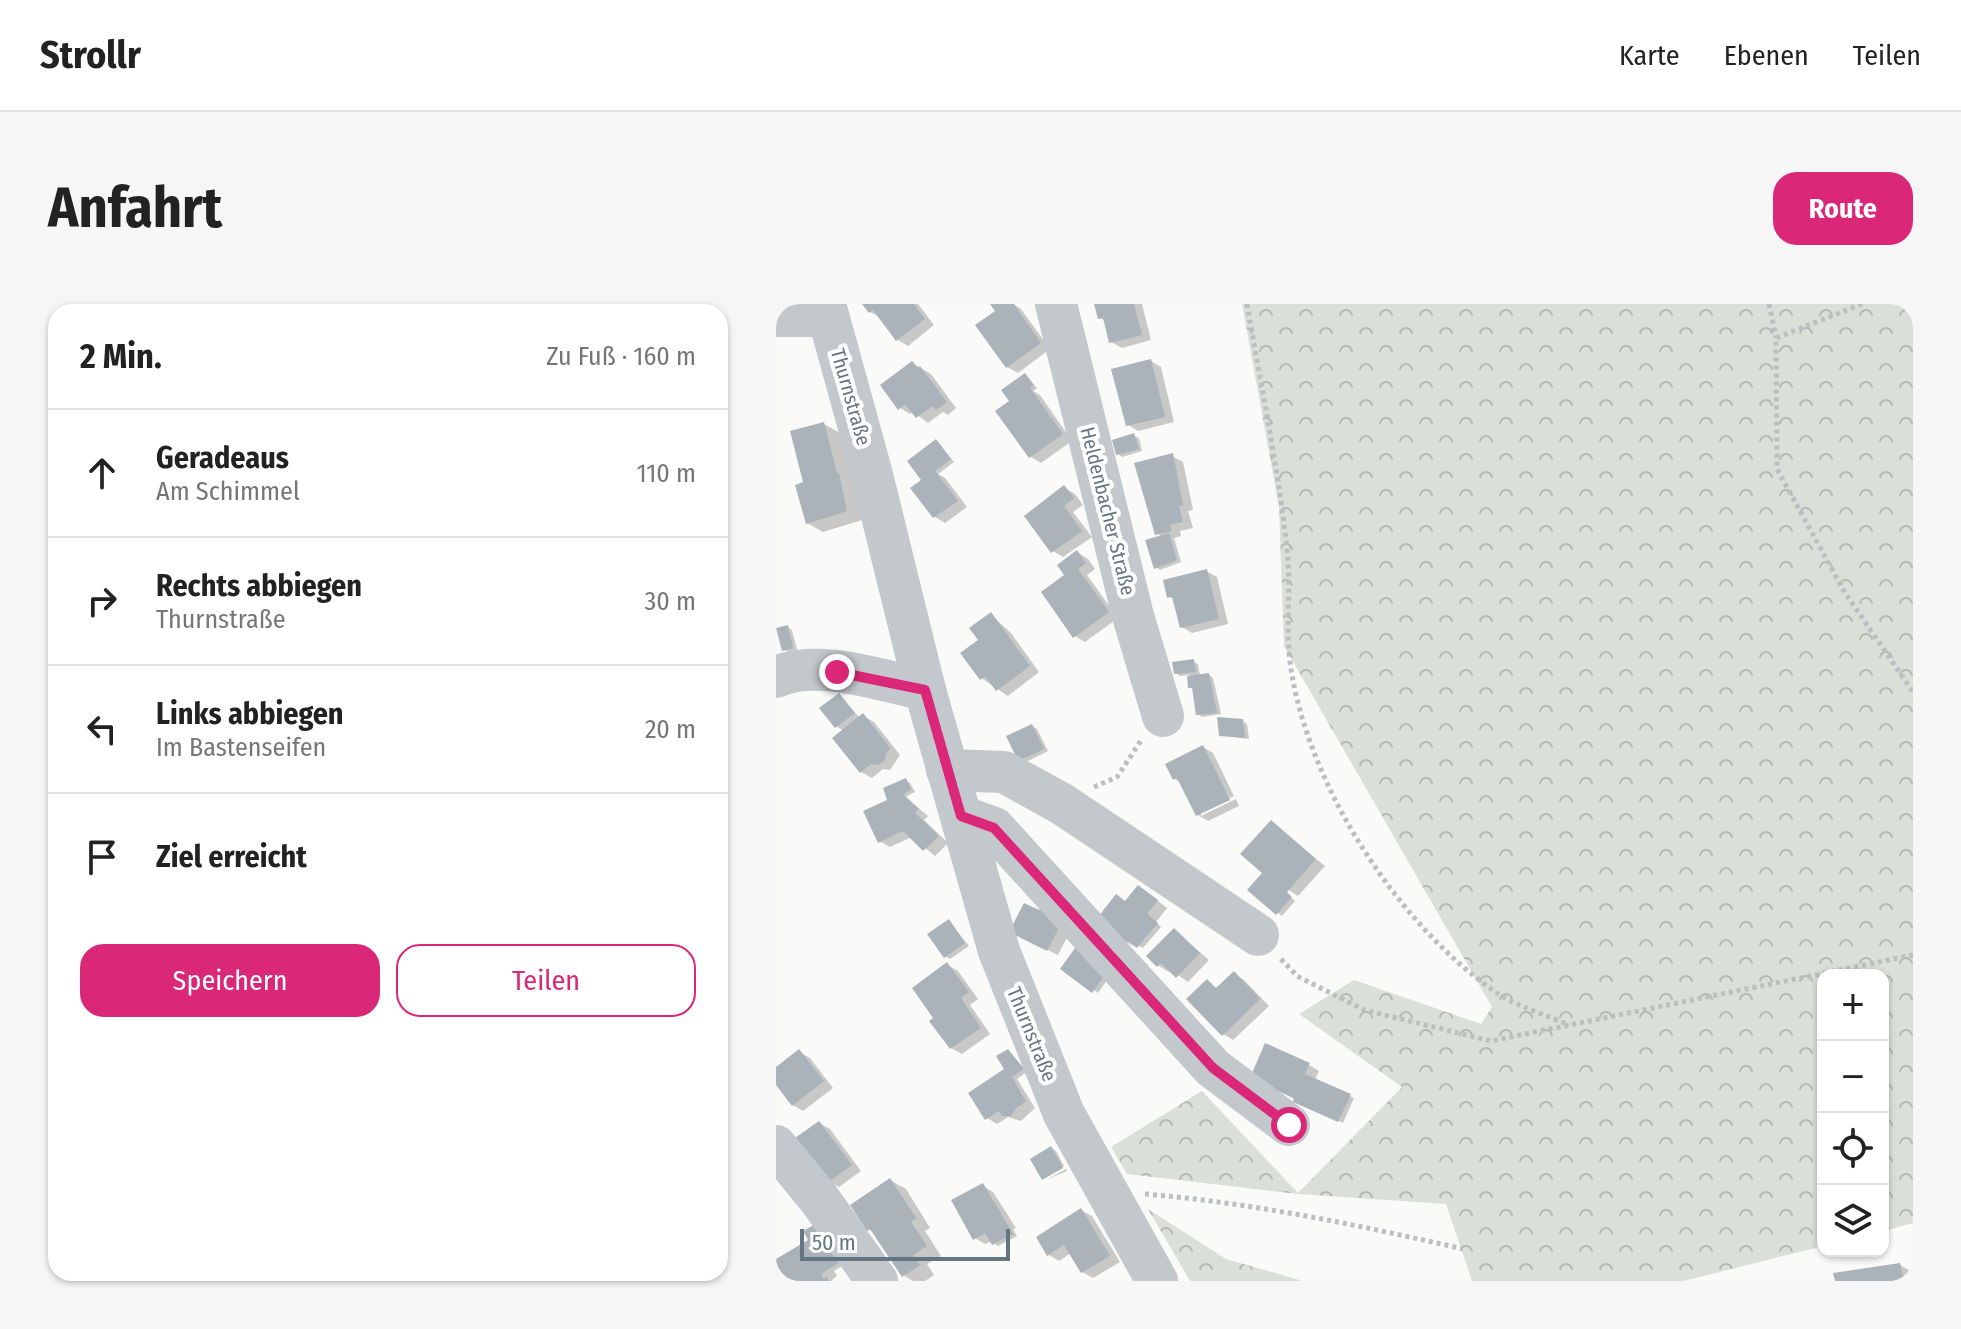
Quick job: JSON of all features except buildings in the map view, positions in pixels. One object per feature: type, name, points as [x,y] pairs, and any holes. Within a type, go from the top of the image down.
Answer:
[{"type":"street","name":"Heldenbacher Straße","points":[[1056,304],[1133,616],[1150,731]]},
{"type":"street","points":[[776,316],[826,310]]},
{"type":"street","name":"Thurnstraße","points":[[826,310],[871,471],[925,690],[999,951],[1064,1114],[1104,1191],[1157,1281]]},
{"type":"street","points":[[776,677],[809,669],[925,690]]},
{"type":"street","points":[[947,770],[1004,772],[1062,804],[1258,935]]},
{"type":"street","points":[[961,816],[994,828],[1213,1068],[1289,1125]]},
{"type":"street","points":[[776,1146],[820,1200],[877,1281]]},
{"type":"path","points":[[1247,304],[1288,549],[1291,672],[1302,721],[1329,783],[1357,841],[1394,894],[1443,949],[1499,994],[1569,1025]]},
{"type":"path","points":[[1769,304],[1776,338],[1777,469],[1845,593],[1913,692]]},
{"type":"path","points":[[1776,338],[1862,304]]},
{"type":"path","points":[[1092,788],[1117,777],[1150,731]]},
{"type":"path","points":[[1258,935],[1297,976],[1364,1010],[1491,1041],[1913,955]]},
{"type":"path","points":[[1104,1191],[1209,1200],[1365,1227],[1463,1249]]},
{"type":"green space","points":[[1242,304],[1913,304],[1913,1223],[1889,1229],[1889,969],[1817,969],[1817,1248],[1684,1281],[1472,1281],[1446,1204],[1298,1194],[1127,1174],[1111,1147],[1202,1091],[1298,1193],[1402,1087],[1299,1014],[1354,980],[1481,1024],[1492,1007],[1284,646],[1279,507]]},
{"type":"green space","points":[[1148,1209],[1226,1259],[1303,1281],[1190,1281]]},
{"type":"route","points":[[837,672],[925,690],[961,816],[994,828],[1213,1068],[1289,1125]]}]
